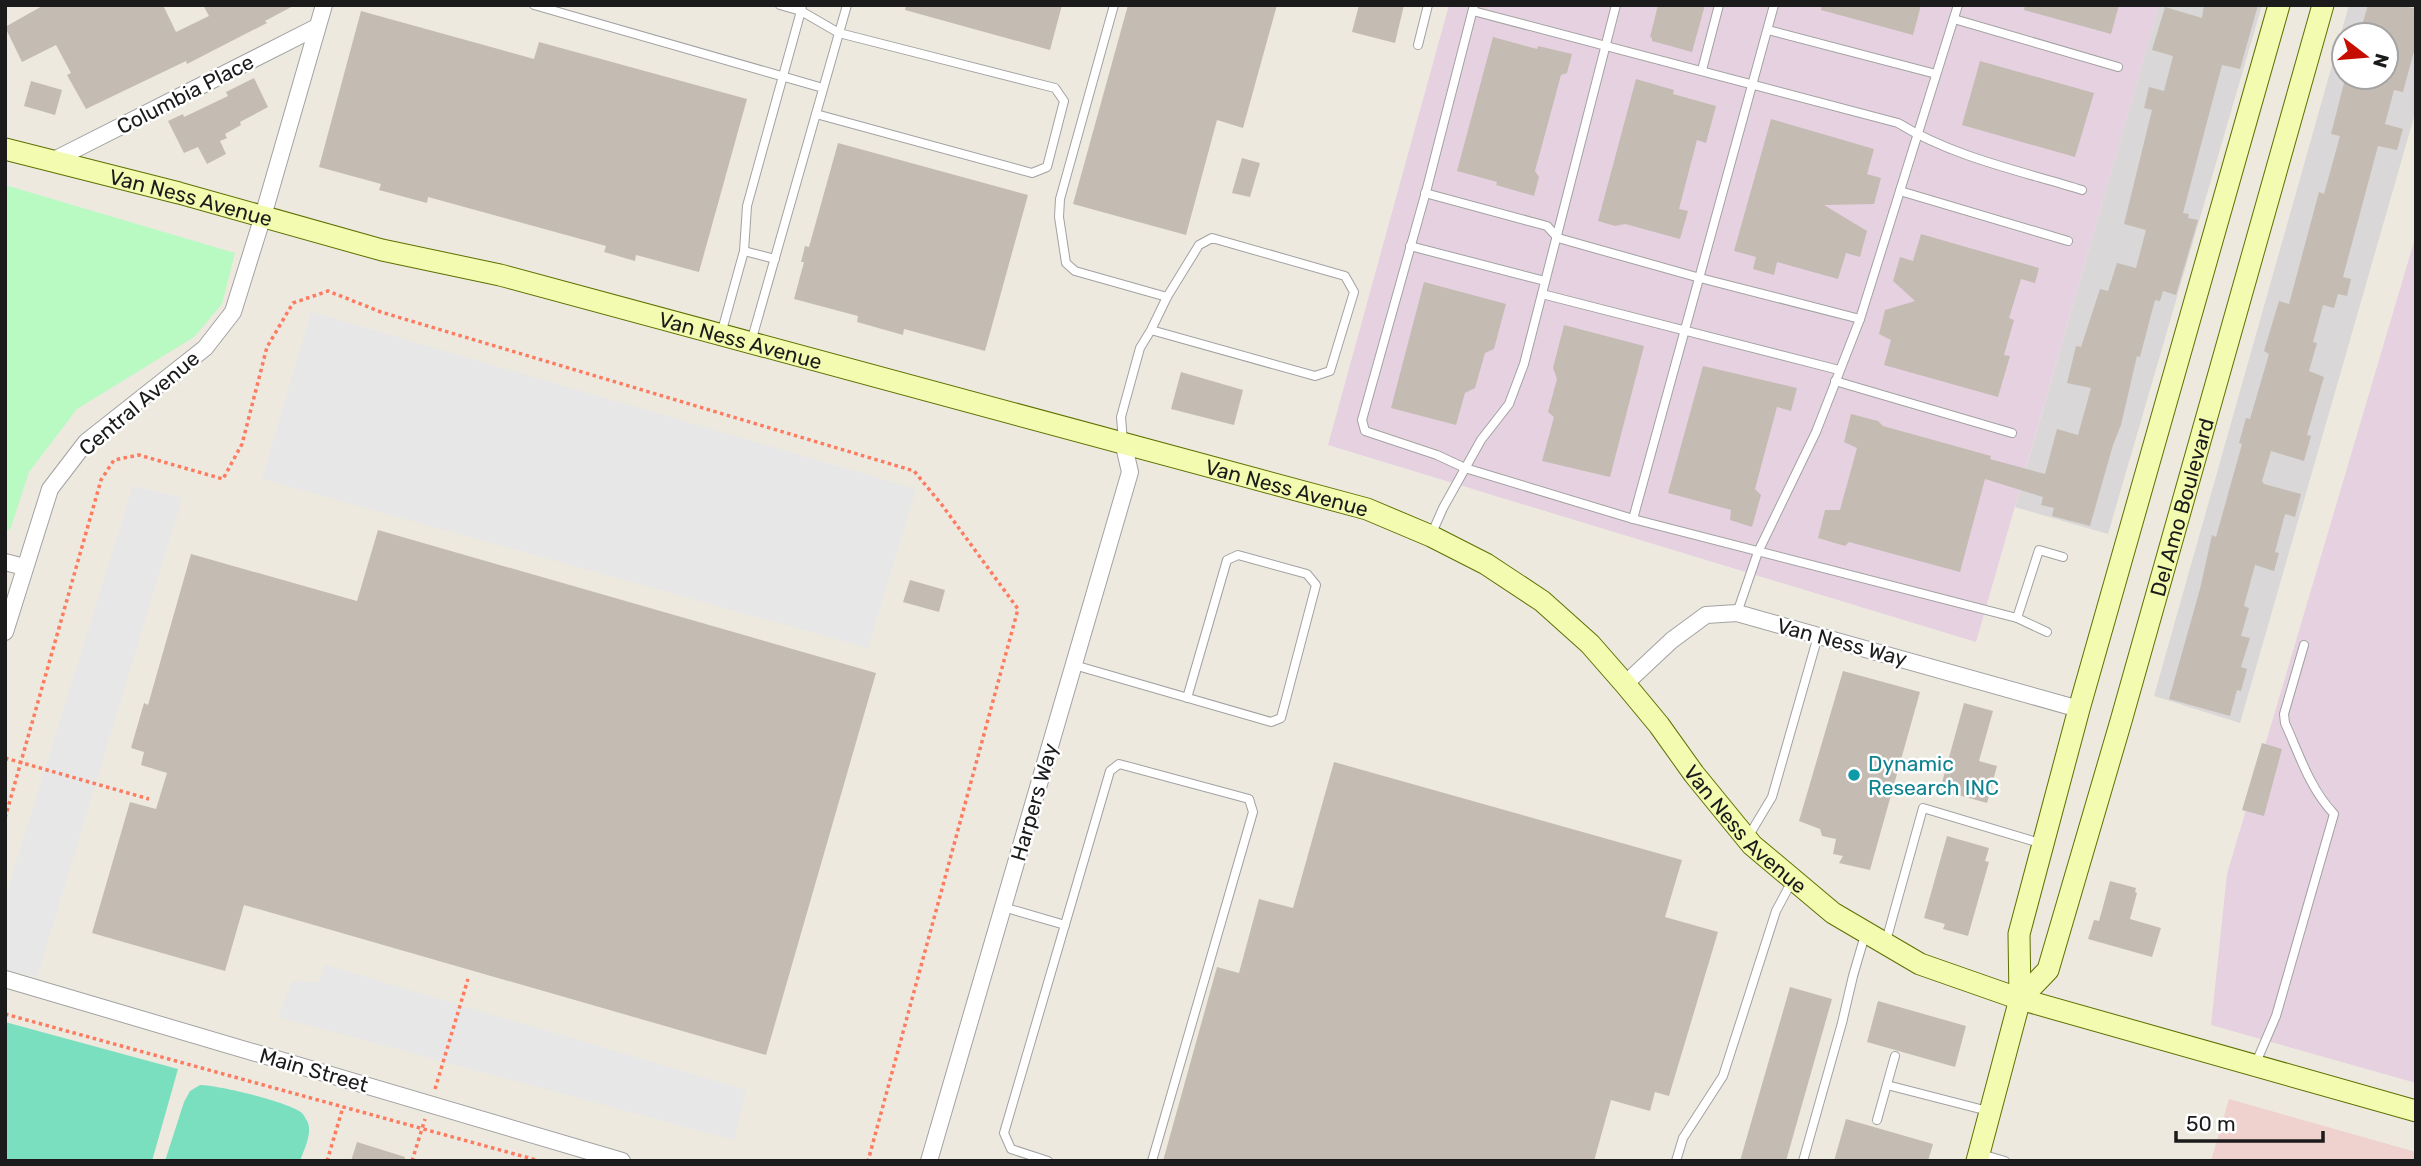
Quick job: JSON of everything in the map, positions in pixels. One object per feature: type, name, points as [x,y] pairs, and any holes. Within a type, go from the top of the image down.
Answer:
[{"type":"main road","name":"Del Amo Boulevard","points":[[1978,1157],[2020,999],[2019,934],[2079,709],[2279,5]]},
{"type":"main road","name":"Del Amo Boulevard","points":[[2020,999],[2048,970],[2323,5]]},
{"type":"main road","name":"Van Ness Avenue","points":[[5,149],[382,250],[500,275],[1367,509],[1432,536],[1486,564],[1542,601],[1590,644],[1625,684],[1747,839],[1833,913],[1920,964],[2020,999],[2416,1111]]},
{"type":"street","name":"Central Avenue","points":[[5,632],[50,489],[86,442],[205,348],[233,312],[324,5]]},
{"type":"street","name":"Columbia Place","points":[[52,161],[317,27]]},
{"type":"street","name":"Harpers Way","points":[[929,1161],[1130,472],[1123,442]]},
{"type":"street","points":[[5,562],[24,567]]},
{"type":"street","name":"Van Ness Way","points":[[1625,684],[1672,640],[1706,615],[1737,613],[2079,709]]},
{"type":"street","name":"Main Street","points":[[5,979],[622,1161]]},
{"type":"lane","points":[[534,5],[823,88]]},
{"type":"lane","points":[[780,5],[802,8],[839,33],[1055,88],[1065,101],[1047,167],[1032,173],[816,114]]},
{"type":"lane","points":[[751,342],[847,5]]},
{"type":"lane","points":[[1114,5],[1060,199],[1059,217],[1066,263],[1075,271],[1167,297]]},
{"type":"lane","points":[[1418,45],[1428,5]]},
{"type":"lane","points":[[1432,536],[1443,508],[1481,440],[1509,404],[1524,364],[1616,5]]},
{"type":"lane","points":[[1702,70],[1719,5]]},
{"type":"lane","points":[[1633,519],[1774,5]]},
{"type":"lane","points":[[1737,613],[1758,552],[1816,432],[1860,319],[1958,5]]},
{"type":"lane","points":[[721,334],[744,251],[747,206],[802,8]]},
{"type":"lane","points":[[2047,632],[2017,618],[1633,519],[1465,468],[1437,455],[1365,431],[1362,420],[1474,8],[1898,123],[1946,148],[2082,190]]},
{"type":"lane","points":[[1954,19],[2118,67]]},
{"type":"lane","points":[[1768,30],[1936,74]]},
{"type":"lane","points":[[1900,191],[2068,241]]},
{"type":"lane","points":[[1425,193],[1546,226],[1558,238],[1860,319]]},
{"type":"lane","points":[[1123,442],[1121,417],[1140,348],[1199,245],[1212,239],[1345,275],[1354,292],[1330,371],[1315,376],[1151,330]]},
{"type":"lane","points":[[1410,246],[1545,281]]},
{"type":"lane","points":[[744,251],[775,259]]},
{"type":"lane","points":[[1542,294],[1839,370]]},
{"type":"lane","points":[[1835,381],[2011,433]]},
{"type":"lane","points":[[2017,618],[2039,550],[2063,557]]},
{"type":"lane","points":[[1074,665],[1187,698],[1271,722],[1281,718],[1317,584],[1307,574],[1238,555],[1227,560],[1187,698]]},
{"type":"lane","points":[[1747,839],[1772,797],[1818,636]]},
{"type":"lane","points":[[2255,1066],[2276,1016],[2334,814],[2312,783],[2285,723],[2284,714],[2304,645]]},
{"type":"lane","points":[[1048,1161],[1011,1149],[1004,1133],[1110,771],[1119,764],[1249,799],[1253,812],[1152,1161]]},
{"type":"lane","points":[[1886,944],[1923,808],[2043,844]]},
{"type":"lane","points":[[1676,1161],[1683,1138],[1723,1076],[1776,911],[1793,879]]},
{"type":"lane","points":[[1003,907],[1065,925]]},
{"type":"lane","points":[[1804,1161],[1866,933]]},
{"type":"lane","points":[[1877,1120],[1895,1056]]},
{"type":"lane","points":[[1887,1085],[1991,1111]]},
{"type":"lane","points":[[1978,1157],[2005,1161]]},
{"type":"path","points":[[5,818],[101,480],[114,460],[139,454],[223,479],[242,444],[267,347],[293,303],[328,291],[381,312],[914,471],[1018,609],[867,1161]]},
{"type":"path","points":[[5,758],[149,799]]},
{"type":"path","points":[[412,1161],[468,979]]},
{"type":"path","points":[[5,1014],[540,1161]]},
{"type":"path","points":[[327,1161],[343,1107]]},
{"type":"shaded area","points":[[1449,5],[2159,5],[1976,642],[1328,445]]},
{"type":"shaded area","points":[[2159,5],[2262,5],[2108,534],[2015,507]]},
{"type":"shaded area","points":[[2349,5],[2416,5],[2416,110],[2240,723],[2154,696],[2330,72],[2330,91],[2400,91],[2400,21],[2344,21]]},
{"type":"shaded area","points":[[2416,235],[2416,1083],[2211,1025],[2227,874]]},
{"type":"shaded area","points":[[311,312],[916,489],[868,648],[262,479]]},
{"type":"shaded area","points":[[133,486],[182,498],[37,977],[5,970],[5,898]]},
{"type":"shaded area","points":[[325,965],[746,1090],[734,1140],[278,1017],[292,981],[319,982]]},
{"type":"shaded area","points":[[2229,1099],[2416,1152],[2416,1161],[2211,1161]]},
{"type":"green space","points":[[5,185],[235,253],[222,304],[194,337],[77,409],[29,472],[10,530],[5,529]]},
{"type":"green space","points":[[5,1022],[178,1069],[152,1161],[5,1161]]},
{"type":"green space","points":[[200,1085],[253,1095],[302,1113],[308,1122],[309,1132],[300,1161],[165,1161],[184,1102],[190,1091]]},
{"type":"building","points":[[44,5],[163,5],[176,32],[209,16],[203,5],[295,5],[265,21],[267,23],[187,64],[186,61],[86,109],[67,75],[71,73],[56,45],[22,62],[5,27]]},
{"type":"building","points":[[906,5],[1062,5],[1050,50],[905,10]]},
{"type":"building","points":[[1128,5],[1277,5],[1243,128],[1217,120],[1186,235],[1073,204]]},
{"type":"building","points":[[1359,5],[1404,5],[1395,43],[1352,32]]},
{"type":"building","points":[[1658,5],[1705,5],[1692,52],[1652,41],[1650,37]]},
{"type":"building","points":[[1822,5],[1921,5],[1913,35],[1821,10]]},
{"type":"building","points":[[2025,5],[2119,5],[2111,34],[2024,10]]},
{"type":"building","points":[[2204,5],[2258,5],[2240,69],[2222,65],[2183,213],[2189,214],[2188,218],[2198,220],[2176,295],[2163,291],[2160,301],[2155,300],[2090,526],[2052,516],[2054,508],[2041,505],[2043,497],[1985,479],[1960,572],[1849,542],[1845,546],[1818,538],[1825,510],[1840,510],[1857,448],[1844,442],[1851,414],[2045,474],[2057,429],[2078,435],[2091,388],[2067,383],[2076,346],[2081,347],[2100,289],[2108,291],[2117,263],[2136,268],[2146,230],[2124,224],[2152,110],[2144,108],[2149,87],[2164,91],[2173,56],[2152,50],[2165,7],[2202,18]]},
{"type":"building","points":[[2368,5],[2400,5],[2416,9],[2416,44],[2403,92],[2398,91],[2400,21],[2363,21]]},
{"type":"building","points":[[361,11],[534,59],[539,42],[747,99],[699,272],[636,255],[635,261],[604,252],[606,246],[428,197],[427,203],[379,190],[381,184],[319,167]]},
{"type":"building","points":[[1493,37],[1537,49],[1538,46],[1572,54],[1567,73],[1561,75],[1535,171],[1539,177],[1534,196],[1457,171]]},
{"type":"building","points":[[1980,61],[2094,93],[2075,157],[1962,125]]},
{"type":"building","points":[[254,78],[268,107],[240,122],[241,125],[225,134],[227,138],[220,141],[226,154],[207,164],[198,147],[184,153],[168,121],[183,114],[184,117],[228,96],[226,92]]},
{"type":"building","points":[[1636,79],[1674,90],[1673,94],[1716,106],[1706,143],[1697,140],[1679,209],[1688,211],[1680,239],[1625,224],[1615,226],[1598,221]]},
{"type":"building","points":[[31,81],[62,90],[55,115],[24,106]]},
{"type":"building","points":[[2342,91],[2394,91],[2385,124],[2403,129],[2397,150],[2378,146],[2343,277],[2351,279],[2347,296],[2338,294],[2334,308],[2323,305],[2313,342],[2317,343],[2309,371],[2324,377],[2307,435],[2311,436],[2304,461],[2271,451],[2262,481],[2264,484],[2301,494],[2295,517],[2285,514],[2275,552],[2279,553],[2274,571],[2255,565],[2244,606],[2249,608],[2241,636],[2250,638],[2241,667],[2247,669],[2241,691],[2237,690],[2230,716],[2169,699],[2212,535],[2216,537],[2242,444],[2239,443],[2246,418],[2250,419],[2269,354],[2264,351],[2279,301],[2289,304],[2319,192],[2324,194],[2340,136],[2331,134]]},
{"type":"building","points":[[1771,119],[1874,149],[1867,174],[1881,178],[1874,204],[1824,205],[1867,231],[1860,257],[1846,253],[1838,279],[1777,262],[1774,275],[1753,269],[1756,257],[1734,251]]},
{"type":"building","points":[[838,143],[1028,195],[985,351],[904,329],[903,335],[857,322],[858,316],[794,299],[804,262],[801,262],[805,246],[809,247]]},
{"type":"building","points":[[1242,158],[1260,163],[1250,197],[1232,193]]},
{"type":"building","points":[[1921,234],[2039,268],[2035,283],[2021,279],[2009,318],[2014,320],[2004,355],[2010,356],[1998,397],[1884,365],[1891,340],[1879,334],[1885,310],[1915,301],[1893,281],[1900,257],[1913,261]]},
{"type":"building","points":[[1424,282],[1506,304],[1494,349],[1485,353],[1475,388],[1465,393],[1456,425],[1391,408]]},
{"type":"building","points":[[1564,325],[1644,346],[1610,477],[1542,461],[1554,417],[1548,412],[1557,379],[1553,368]]},
{"type":"building","points":[[1703,366],[1797,388],[1791,411],[1777,407],[1755,489],[1761,495],[1752,527],[1730,520],[1731,510],[1668,493]]},
{"type":"building","points":[[1181,372],[1243,390],[1234,425],[1171,409]]},
{"type":"building","points":[[378,530],[876,673],[766,1055],[244,905],[225,971],[92,933],[130,802],[156,809],[167,773],[141,765],[144,752],[131,748],[144,703],[148,705],[191,554],[357,601]]},
{"type":"building","points":[[910,580],[945,590],[939,612],[903,602]]},
{"type":"building","name":"Dynamic Research INC","points":[[1843,671],[1920,692],[1870,870],[1839,863],[1843,856],[1833,854],[1836,839],[1822,836],[1820,829],[1799,821]]},
{"type":"building","points":[[1964,703],[1993,711],[1979,761],[1997,766],[1987,803],[1940,790]]},
{"type":"building","points":[[2262,743],[2282,749],[2264,816],[2242,810]]},
{"type":"building","points":[[1334,762],[1682,860],[1665,917],[1718,932],[1669,1096],[1655,1092],[1650,1111],[1611,1100],[1594,1161],[1163,1161],[1217,967],[1239,973],[1259,899],[1293,908]]},
{"type":"building","points":[[1947,836],[1989,848],[1985,861],[1989,862],[1968,936],[1943,929],[1945,924],[1924,918]]},
{"type":"building","points":[[2110,881],[2136,888],[2130,919],[2161,928],[2152,957],[2088,939],[2094,920],[2099,921]]},
{"type":"building","points":[[1790,987],[1832,999],[1786,1161],[1740,1161]]},
{"type":"building","points":[[1878,1001],[1966,1026],[1955,1067],[1867,1042]]},
{"type":"building","points":[[1846,1119],[1933,1144],[1928,1161],[1834,1161]]},
{"type":"building","points":[[357,1142],[405,1157],[404,1161],[351,1161]]},
{"type":"place","name":"Dynamic Research INC","points":[[1854,775]]}]
